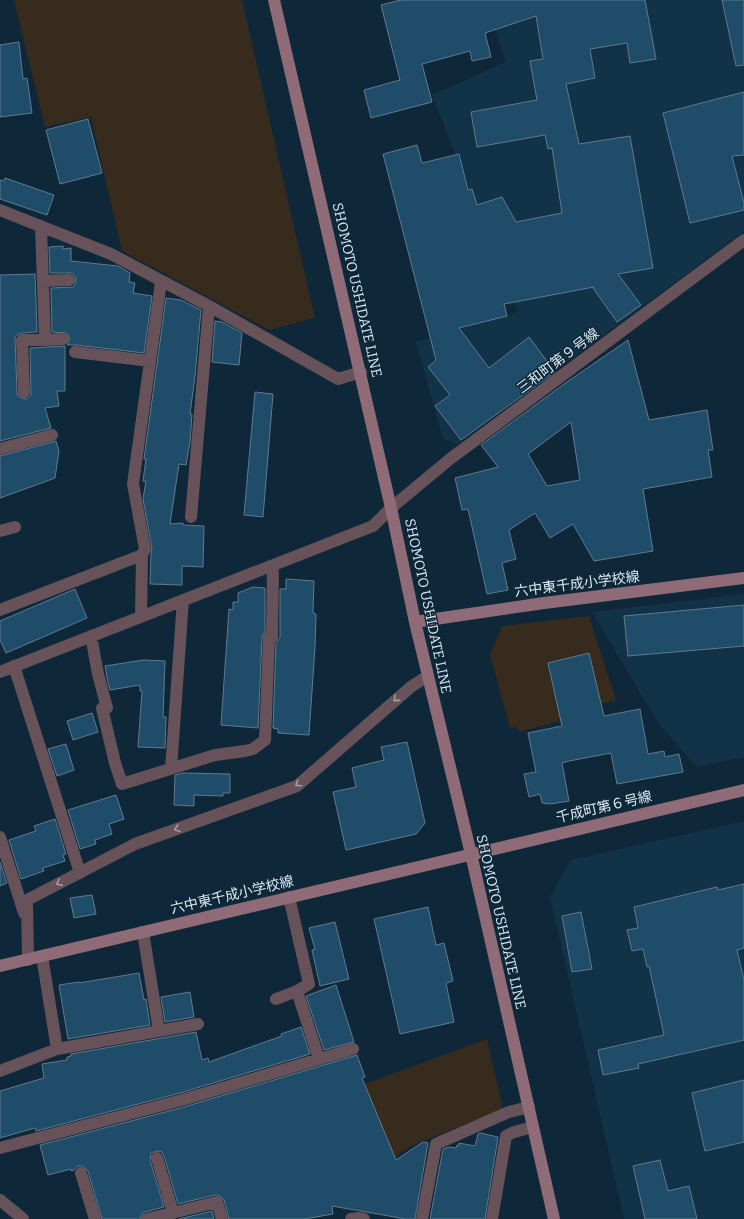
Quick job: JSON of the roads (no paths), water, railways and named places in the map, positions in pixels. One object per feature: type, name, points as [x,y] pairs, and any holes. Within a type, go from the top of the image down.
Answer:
[{"type":"main road","name":"SHOMOTO USHIDATE LINE","points":[[274,0],[391,508],[415,622],[471,854],[554,1219]]},
{"type":"main road","name":"六中東千成小学校線","points":[[415,622],[544,603],[744,578]]},
{"type":"main road","name":"千成町第６号線","points":[[471,854],[744,790]]},
{"type":"main road","name":"六中東千成小学校線","points":[[0,966],[471,854]]},
{"type":"street","points":[[0,210],[111,254],[161,282],[209,306],[338,379],[360,372]]},
{"type":"street","points":[[41,227],[45,340]]},
{"type":"street","name":"三和町第９号線","points":[[0,672],[373,526],[391,508],[459,453],[744,240]]},
{"type":"street","points":[[43,281],[69,280]]},
{"type":"street","points":[[141,617],[142,555],[145,549],[133,484],[161,282]]},
{"type":"street","points":[[191,516],[209,306]]},
{"type":"street","points":[[24,392],[22,340],[63,339]]},
{"type":"street","points":[[74,352],[150,361]]},
{"type":"street","points":[[0,449],[52,435]]},
{"type":"street","points":[[0,531],[15,527]]},
{"type":"street","points":[[0,610],[142,555]]},
{"type":"street","points":[[91,636],[98,674],[107,708],[102,708],[115,763],[122,784],[215,755],[245,752],[253,749],[265,740],[269,637],[272,637],[273,566]]},
{"type":"street","points":[[171,769],[183,600]]},
{"type":"street","points":[[14,666],[80,873]]},
{"type":"street","points":[[28,960],[27,900],[135,844],[297,786],[412,686],[428,676]]},
{"type":"street","points":[[0,837],[28,925]]},
{"type":"street","points":[[276,999],[297,992],[309,984],[289,897]]},
{"type":"street","points":[[142,932],[160,1031]]},
{"type":"street","points":[[42,956],[57,1050]]},
{"type":"street","points":[[297,992],[318,1059]]},
{"type":"street","points":[[0,1071],[57,1050],[198,1024]]},
{"type":"street","points":[[0,1148],[182,1100],[353,1049]]},
{"type":"street","points":[[422,1219],[436,1144],[509,1112],[529,1108]]},
{"type":"street","points":[[492,1219],[506,1136],[514,1132],[533,1127]]},
{"type":"street","points":[[157,1158],[173,1213]]},
{"type":"street","points":[[81,1173],[95,1219]]},
{"type":"street","points":[[0,1200],[22,1219]]},
{"type":"street","points":[[147,1219],[217,1202],[222,1219]]},
{"type":"street","points":[[351,1219],[364,1219]]}]
